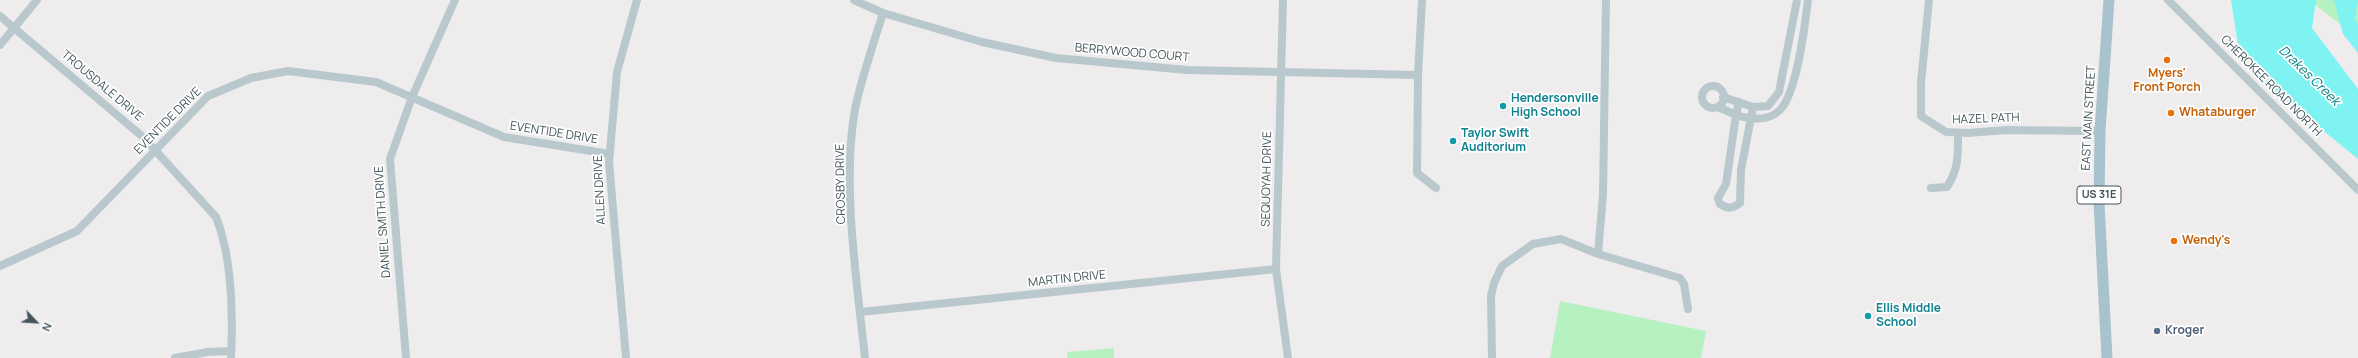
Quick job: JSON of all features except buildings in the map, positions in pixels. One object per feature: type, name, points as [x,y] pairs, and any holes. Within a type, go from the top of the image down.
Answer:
[{"type":"main road","name":"EAST MAIN STREET","points":[[2107,358],[2099,203],[2100,131],[2109,0]]},
{"type":"street","points":[[0,45],[37,0]]},
{"type":"street","name":"DANIEL SMITH DRIVE","points":[[406,358],[390,159],[412,97],[455,0]]},
{"type":"street","name":"ALLEN DRIVE","points":[[626,358],[616,253],[610,154],[617,72],[637,0]]},
{"type":"street","name":"BERRYWOOD COURT","points":[[854,0],[884,13],[982,42],[1056,58],[1187,70],[1418,75]]},
{"type":"street","name":"SEQUOYAH DRIVE","points":[[1283,0],[1276,268],[1288,358]]},
{"type":"street","points":[[1422,0],[1418,75],[1417,173],[1436,188]]},
{"type":"street","points":[[1598,254],[1603,195],[1606,0]]},
{"type":"street","points":[[1723,97],[1753,107],[1768,106],[1779,92],[1786,64],[1797,0]]},
{"type":"street","points":[[1718,106],[1723,97],[1722,91],[1716,87],[1710,86],[1704,90],[1702,98],[1705,104],[1711,108],[1718,106],[1736,115],[1749,119],[1764,118],[1779,111],[1790,94],[1797,65],[1808,0]]},
{"type":"street","name":"HAZEL PATH","points":[[1929,0],[1921,83],[1921,116],[1946,132],[1958,133],[2006,130],[2100,131]]},
{"type":"street","name":"CHEROKEE ROAD NORTH","points":[[2168,0],[2358,190]]},
{"type":"street","name":"CROSBY DRIVE","points":[[865,358],[850,192],[851,142],[856,101],[884,13]]},
{"type":"street","points":[[1795,13],[1806,14]]},
{"type":"street","name":"TROUSDALE DRIVE","points":[[0,16],[143,137],[216,217],[222,231],[233,322],[231,355]]},
{"type":"street","points":[[1786,64],[1797,65]]},
{"type":"street","name":"EVENTIDE DRIVE","points":[[0,266],[77,231],[208,96],[251,78],[288,71],[376,82],[504,137],[610,154]]},
{"type":"street","points":[[1739,102],[1726,184],[1718,198],[1720,204],[1727,208],[1733,208],[1740,203],[1739,184],[1749,119],[1753,107]]},
{"type":"street","points":[[1931,188],[1947,187],[1953,178],[1958,166],[1958,133]]},
{"type":"street","points":[[1492,358],[1491,296],[1494,283],[1502,266],[1511,258],[1533,244],[1561,239],[1598,254],[1680,278],[1684,284],[1688,309]]},
{"type":"street","name":"MARTIN DRIVE","points":[[860,312],[1276,268]]},
{"type":"street","points":[[175,358],[208,352],[231,355]]},
{"type":"green space","points":[[2309,0],[2358,0],[2358,38]]},
{"type":"green space","points":[[1560,301],[1706,331],[1701,358],[1550,358]]},
{"type":"green space","points":[[1114,348],[1114,358],[1067,358],[1067,352]]},
{"type":"water","name":"Drakes Creek","points":[[2231,0],[2316,0],[2312,28],[2358,89],[2358,159],[2270,87],[2238,45]]},
{"type":"water","points":[[2334,0],[2358,0],[2355,19],[2358,25],[2358,53],[2343,34]]},
{"type":"place","name":"Myers' Front Porch","points":[[2167,60]]},
{"type":"place","name":"Hendersonville High School","points":[[1503,106]]},
{"type":"place","name":"Whataburger","points":[[2171,113]]},
{"type":"place","name":"Taylor Swift Auditorium","points":[[1453,141]]},
{"type":"place","name":"Wendy's","points":[[2174,241]]},
{"type":"place","name":"Ellis Middle School","points":[[1868,316]]},
{"type":"place","name":"Kroger","points":[[2157,331]]}]
